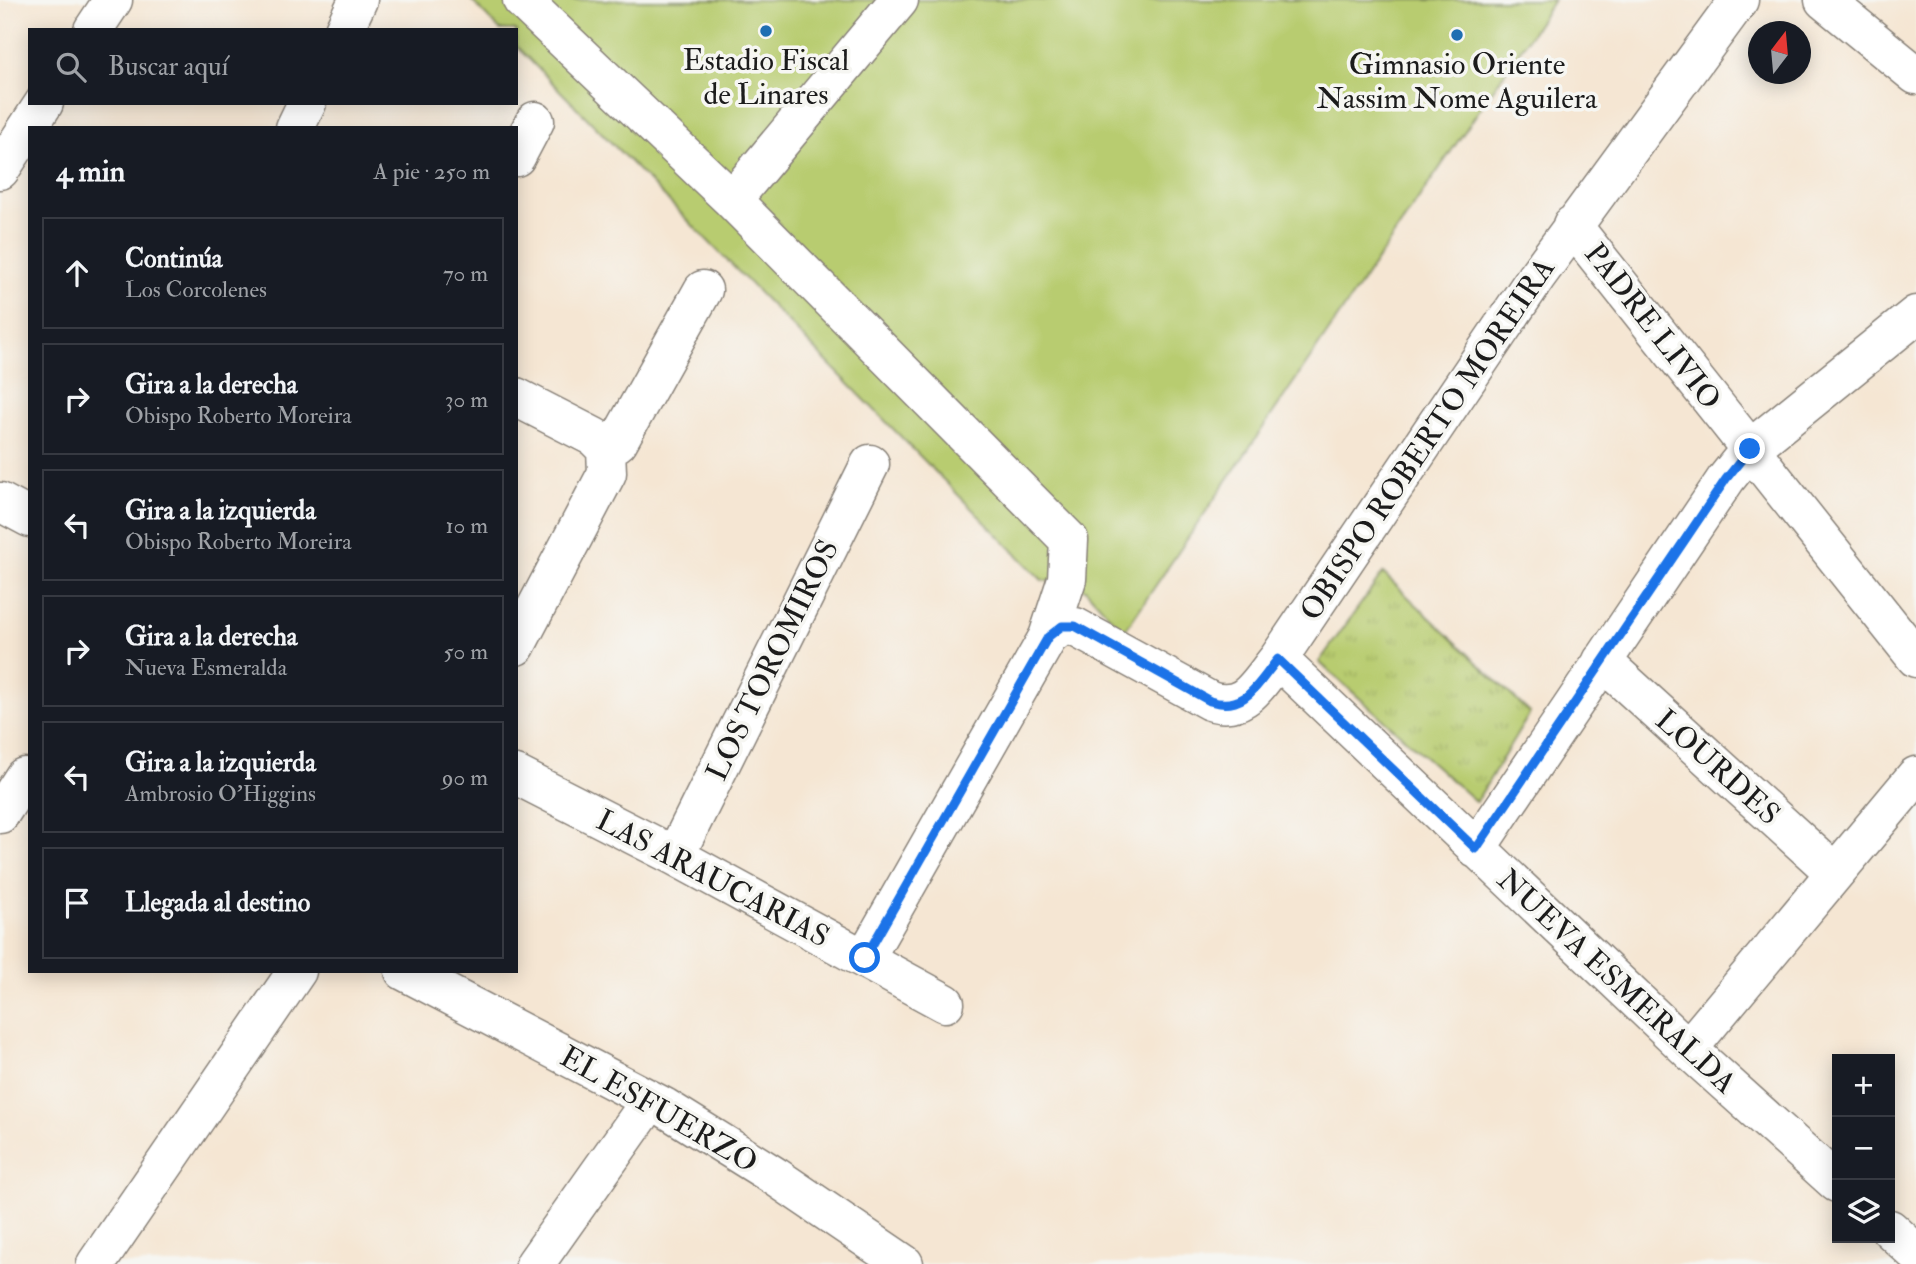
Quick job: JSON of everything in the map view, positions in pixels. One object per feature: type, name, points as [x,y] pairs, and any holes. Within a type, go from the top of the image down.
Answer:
[{"type":"street","points":[[94,28],[113,0]]},
{"type":"street","points":[[345,28],[358,0]]},
{"type":"street","points":[[522,0],[732,200],[1069,540],[1067,579],[1048,637],[865,958]]},
{"type":"street","points":[[732,200],[900,0]]},
{"type":"street","name":"OBISPO ROBERTO MOREIRA","points":[[1048,637],[1062,626],[1075,626],[1210,701],[1227,706],[1241,702],[1278,659],[1572,225],[1739,0]]},
{"type":"street","points":[[1824,0],[1916,75]]},
{"type":"street","points":[[12,147],[43,105]]},
{"type":"street","points":[[296,126],[306,105]]},
{"type":"street","points":[[518,153],[535,121]]},
{"type":"street","name":"PADRE LIVIO","points":[[1572,225],[1916,659]]},
{"type":"street","points":[[606,449],[618,442],[703,290]]},
{"type":"street","points":[[1476,849],[1726,479],[1750,449],[1916,315]]},
{"type":"street","points":[[518,398],[594,437],[606,449],[607,473],[518,642]]},
{"type":"street","name":"LOS TOROMIROS","points":[[675,856],[870,464]]},
{"type":"street","points":[[0,502],[28,517]]},
{"type":"street","name":"NUEVA ESMERALDA","points":[[1278,659],[1688,1049],[1834,1180]]},
{"type":"street","name":"LOURDES","points":[[1602,661],[1834,872]]},
{"type":"street","points":[[0,814],[18,774]]},
{"type":"street","name":"LAS ARAUCARIAS","points":[[518,776],[675,856],[945,1003]]},
{"type":"street","points":[[1688,1049],[1916,776]]},
{"type":"street","points":[[96,1264],[296,973]]},
{"type":"street","name":"EL ESFUERZO","points":[[408,973],[652,1100],[776,1177],[904,1264]]},
{"type":"street","points":[[535,1264],[652,1100]]},
{"type":"green space","points":[[471,0],[1554,0],[1124,632],[1085,589],[1042,580],[518,48],[518,28],[498,28]]},
{"type":"green space","points":[[1383,573],[1530,713],[1476,802],[1319,662]]},
{"type":"place","name":"Estadio Fiscal de Linares","points":[[766,31]]},
{"type":"place","name":"Gimnasio Oriente Nassim Nome Aguilera","points":[[1457,35]]},
{"type":"route","points":[[865,958],[1048,637],[1062,626],[1075,626],[1210,701],[1227,706],[1241,702],[1278,659],[1476,849],[1726,479],[1750,449]]}]
